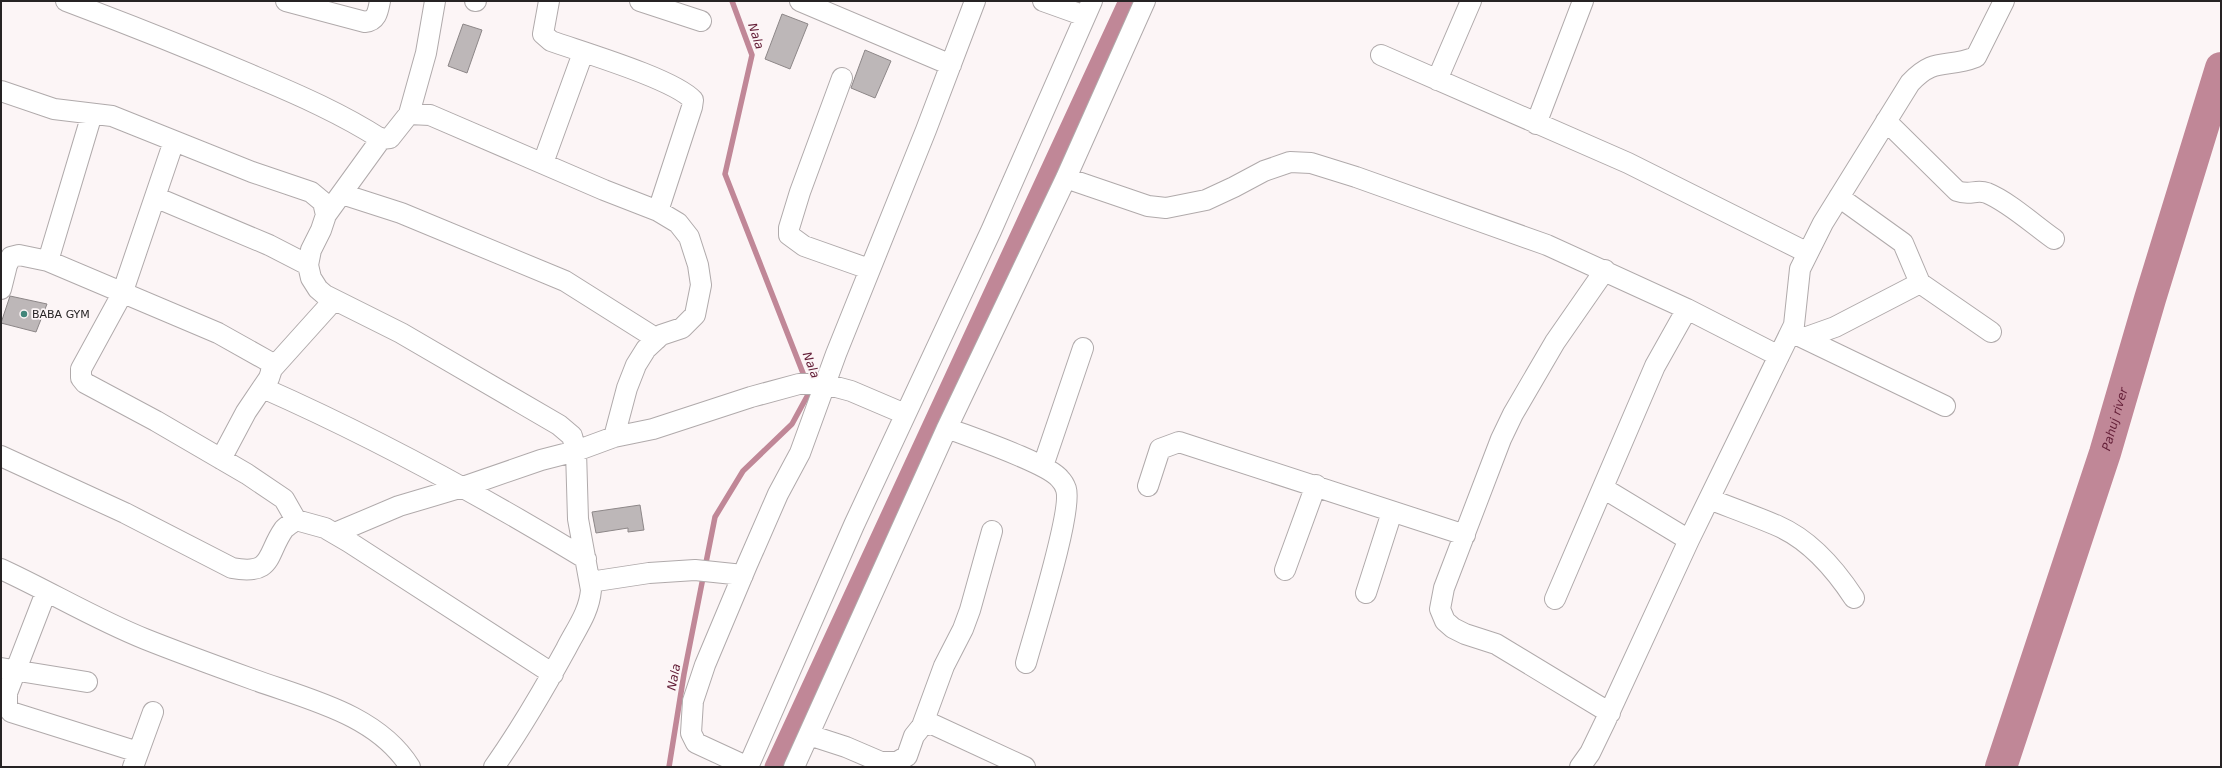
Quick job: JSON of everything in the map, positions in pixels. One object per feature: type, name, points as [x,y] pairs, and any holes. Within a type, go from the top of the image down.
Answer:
[{"type":"street","points":[[66,1],[194,50],[288,90],[357,124],[381,139],[390,138],[409,114],[426,53],[435,1]]},
{"type":"street","points":[[288,1],[365,22],[370,22],[375,17],[380,1]]},
{"type":"street","points":[[548,1],[543,34],[551,41],[668,83],[688,94],[693,100],[658,211]]},
{"type":"street","points":[[640,1],[701,21]]},
{"type":"street","points":[[800,1],[951,66]]},
{"type":"street","points":[[975,1],[951,66],[869,269],[813,384],[800,453],[778,494],[743,575],[702,672],[693,701],[691,733],[696,743],[748,767],[905,414],[991,231],[1089,9],[1043,1]]},
{"type":"street","points":[[794,767],[947,428],[1066,178],[1145,1]]},
{"type":"street","points":[[1437,80],[1471,1]]},
{"type":"street","points":[[1536,124],[1583,1]]},
{"type":"street","points":[[1798,335],[1797,315],[1800,269],[1823,223],[1839,197],[1910,83],[1921,70],[1933,65],[1965,61],[1976,57],[2004,1]]},
{"type":"street","points":[[543,163],[583,53]]},
{"type":"street","points":[[1381,55],[1628,163],[1808,253]]},
{"type":"street","points":[[842,78],[800,192],[789,228],[789,235],[804,246],[869,269]]},
{"type":"street","points":[[1,91],[54,109],[112,116],[146,128],[174,141],[252,172],[311,192],[323,202],[326,215]]},
{"type":"street","points":[[48,261],[92,114]]},
{"type":"street","points":[[409,114],[430,115],[658,211],[678,223],[689,237],[698,265],[701,285],[695,315],[682,328],[661,335],[646,349],[636,365],[627,388],[614,437]]},
{"type":"street","points":[[1886,121],[1957,191],[1966,194],[1985,192],[1996,198],[2054,239]]},
{"type":"street","points":[[381,139],[326,215],[322,230],[311,250],[308,265],[311,278],[318,289],[334,300],[401,333],[559,425],[572,436],[576,451],[578,519],[590,582],[590,601],[581,624],[553,674],[495,767]]},
{"type":"street","points":[[174,141],[122,294],[81,369],[81,378],[85,383],[156,421],[247,474],[284,500],[296,520]]},
{"type":"street","points":[[1066,178],[1148,206],[1166,208],[1206,200],[1234,188],[1264,170],[1290,162],[1311,163],[1356,177],[1547,245],[1605,270],[1687,309],[1779,356]]},
{"type":"street","points":[[342,194],[401,213],[565,281],[657,339]]},
{"type":"street","points":[[155,197],[270,245],[308,265]]},
{"type":"street","points":[[1839,197],[1903,243],[1920,283],[1990,332]]},
{"type":"street","points":[[1,289],[7,265],[11,257],[19,255],[48,261],[122,294],[218,333],[268,361],[272,369]]},
{"type":"street","points":[[1605,270],[1555,342],[1513,414],[1444,588],[1440,609],[1445,621],[1465,634],[1496,644],[1610,713]]},
{"type":"street","points":[[1580,767],[1590,753],[1610,713],[1689,540],[1779,356],[1798,335],[1835,327],[1920,283]]},
{"type":"street","points":[[221,459],[246,412],[263,388],[272,369],[334,300]]},
{"type":"street","points":[[1554,599],[1655,366],[1687,309]]},
{"type":"street","points":[[1798,335],[1945,406]]},
{"type":"street","points":[[1042,466],[1083,348]]},
{"type":"street","points":[[335,533],[399,506],[463,487],[541,460],[576,451],[614,437],[653,429],[751,397],[813,384],[851,391],[905,414]]},
{"type":"street","points":[[263,388],[321,414],[463,487],[586,559]]},
{"type":"street","points":[[947,428],[1042,466],[1060,478],[1066,490],[1066,506],[1062,531],[1026,663]]},
{"type":"street","points":[[1148,486],[1160,449],[1179,442],[1316,485],[1392,512],[1465,535]]},
{"type":"street","points":[[1,456],[125,513],[232,568],[248,571],[268,562],[284,528],[296,520],[308,522],[335,533],[405,576],[553,674]]},
{"type":"street","points":[[1285,570],[1316,485]]},
{"type":"street","points":[[1603,488],[1689,540]]},
{"type":"street","points":[[1709,499],[1779,526],[1805,542],[1840,577],[1854,598]]},
{"type":"street","points":[[1366,593],[1392,512]]},
{"type":"street","points":[[809,735],[846,747],[881,762],[896,765],[907,756],[914,736],[922,726],[944,666],[963,629],[970,610],[992,531]]},
{"type":"street","points":[[1,569],[144,638],[334,708],[373,729],[395,746],[410,767]]},
{"type":"street","points":[[590,582],[649,573],[695,570],[743,575]]},
{"type":"street","points":[[46,592],[8,669],[6,706],[11,712],[135,760],[153,712]]},
{"type":"street","points":[[8,669],[87,682]]},
{"type":"street","points":[[922,726],[932,724],[1025,767]]},
{"type":"building","points":[[782,14],[808,24],[790,69],[765,59]]},
{"type":"building","points":[[463,24],[482,30],[467,73],[448,66]]},
{"type":"building","points":[[865,50],[891,61],[875,98],[851,88]]},
{"type":"building","name":"BABA GYM","points":[[10,296],[47,304],[36,332],[1,323]]},
{"type":"building","points":[[640,505],[644,530],[628,532],[628,528],[596,533],[592,512]]},
{"type":"waterway","name":"Nala","points":[[669,767],[684,674],[715,517],[743,471],[792,424],[810,391],[725,174],[752,55],[732,1]]},
{"type":"waterway","points":[[774,767],[1128,1]]},
{"type":"waterway","name":"Pahuj river","points":[[2001,767],[2105,453],[2150,299],[2221,68]]},
{"type":"place","name":"BABA GYM","points":[[24,314]]}]
